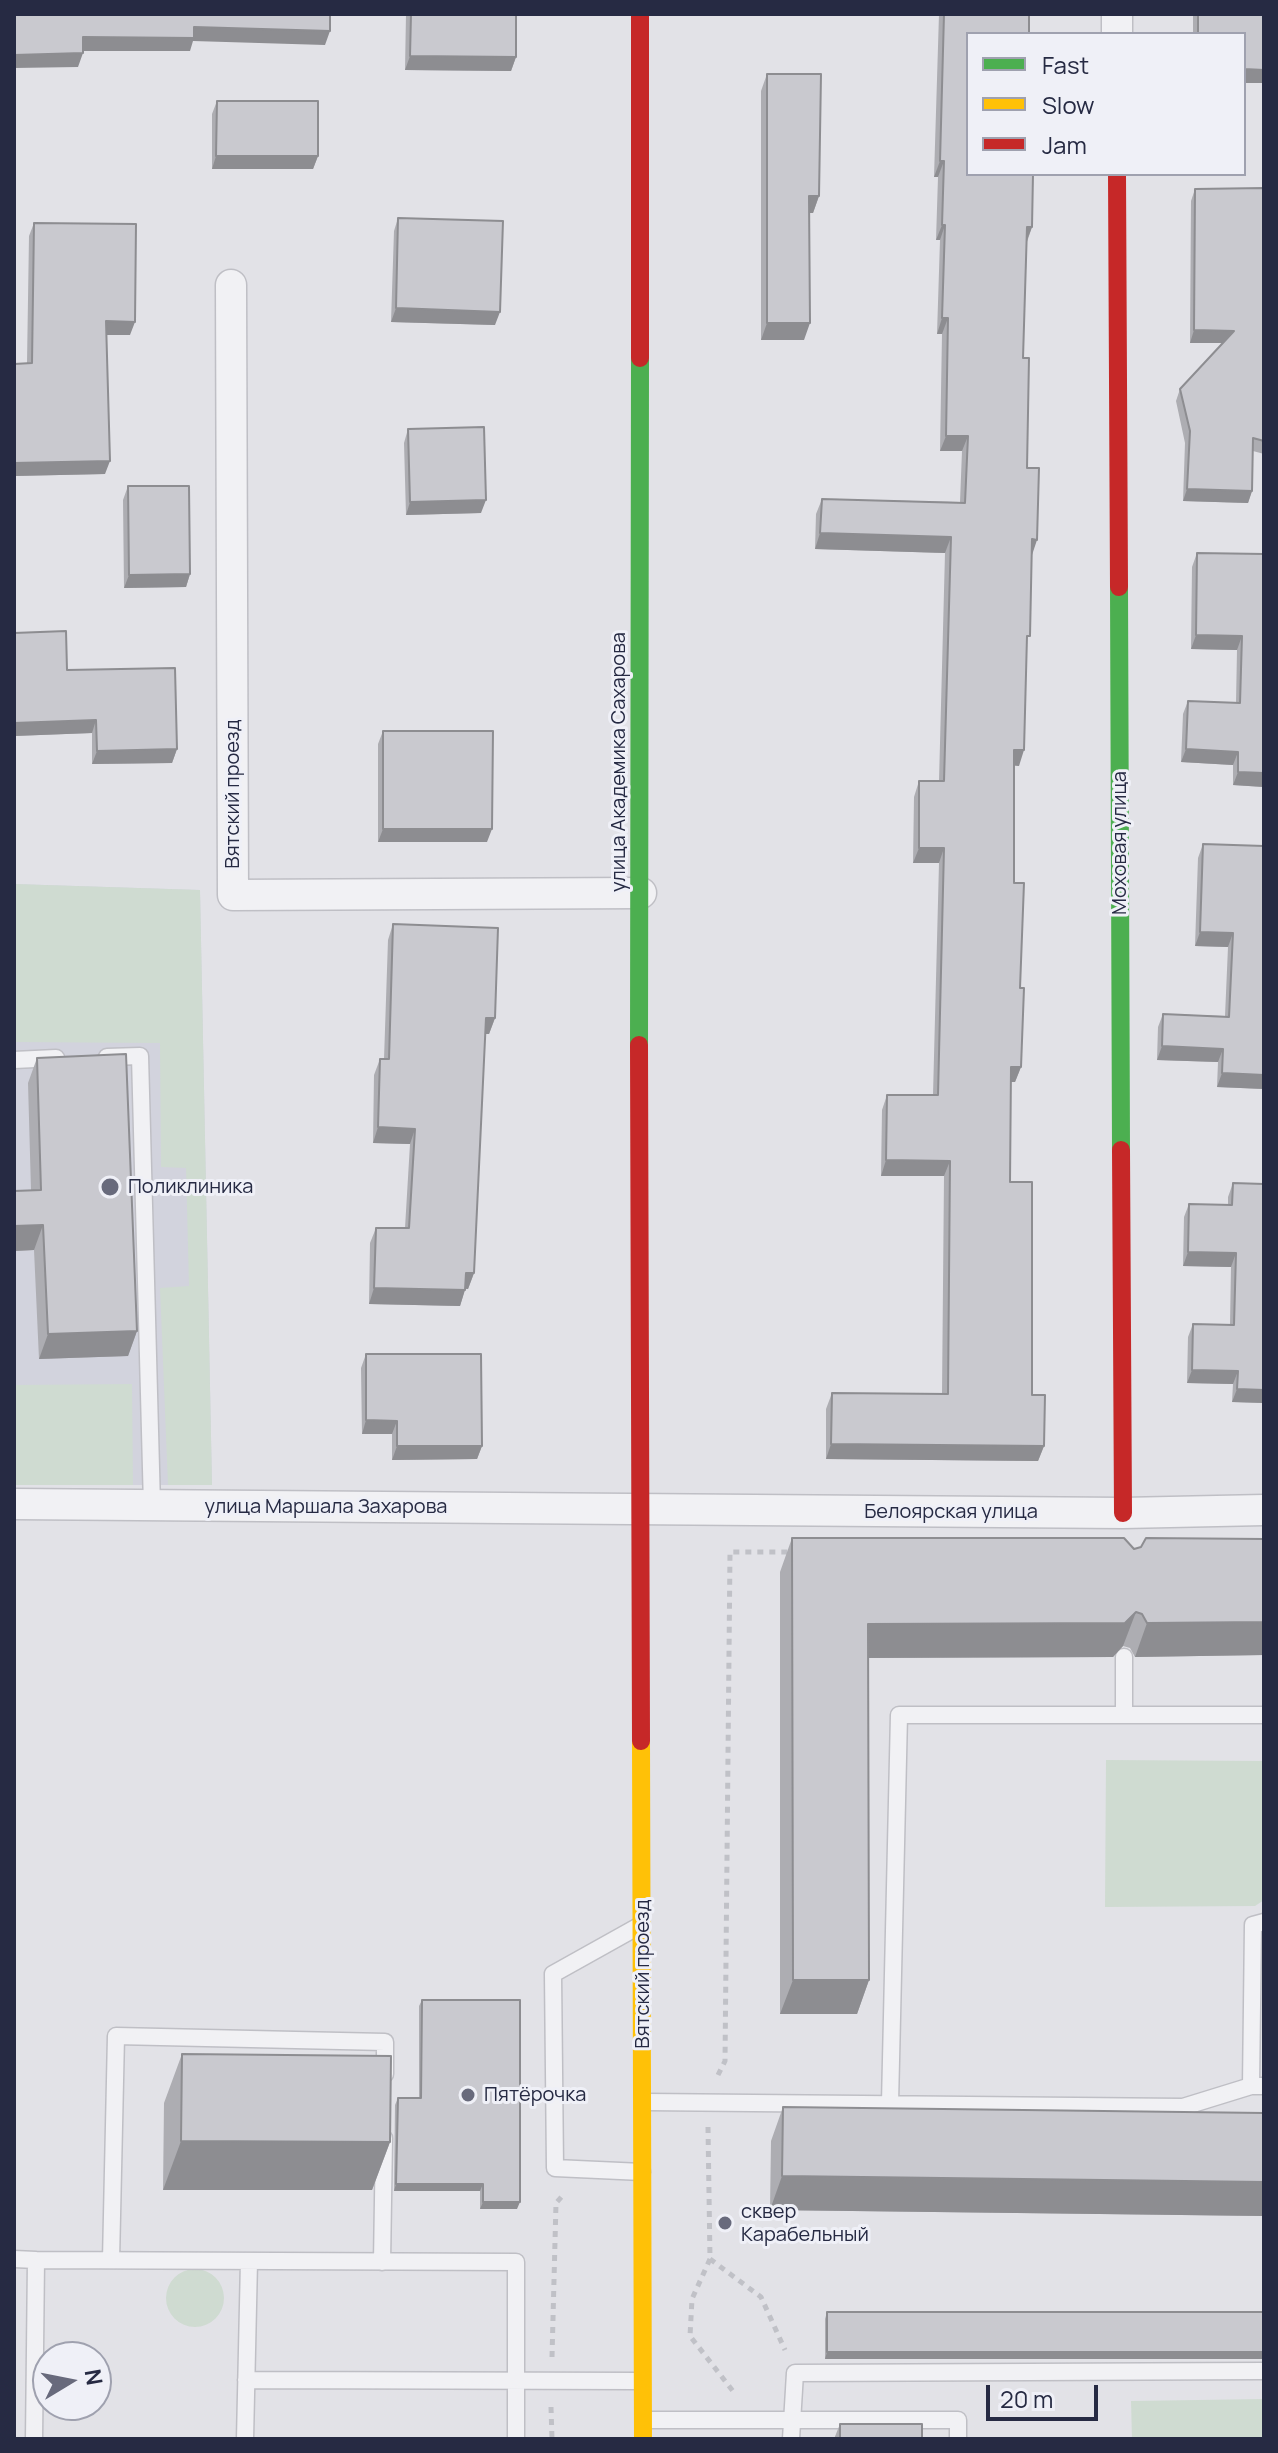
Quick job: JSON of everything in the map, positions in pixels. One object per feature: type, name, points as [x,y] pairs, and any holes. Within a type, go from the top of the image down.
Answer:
[{"type":"street","name":"улица Академика Сахарова","points":[[638,1510],[640,14]]},
{"type":"street","name":"Моховая улица","points":[[1117,176],[1123,1520]]},
{"type":"street","name":"Вятский проезд","points":[[231,285],[233,895],[641,893]]},
{"type":"street","name":"улица Маршала Захарова","points":[[14,1504],[638,1510]]},
{"type":"street","name":"Вятский проезд","points":[[638,1510],[644,1924],[643,2430]]},
{"type":"street","name":"Белоярская улица","points":[[638,1510],[1123,1520],[1264,1510]]},
{"type":"lane","points":[[14,1060],[140,1056],[152,1506]]},
{"type":"lane","points":[[1124,1657],[1124,1715]]},
{"type":"lane","points":[[890,2103],[899,1715],[1264,1715]]},
{"type":"lane","points":[[644,2102],[1183,2107],[1257,2086],[1253,1925],[1264,1922]]},
{"type":"lane","points":[[644,1924],[553,1974],[555,2168],[644,2172]]},
{"type":"lane","points":[[111,2260],[116,2036],[385,2042],[385,2089]]},
{"type":"lane","points":[[382,2262],[384,2121]]},
{"type":"lane","points":[[14,2259],[516,2262],[516,2439]]},
{"type":"lane","points":[[34,2439],[36,2260]]},
{"type":"lane","points":[[245,2439],[249,2261]]},
{"type":"lane","points":[[791,2439],[795,2373],[1264,2371]]},
{"type":"lane","points":[[246,2380],[644,2381]]},
{"type":"lane","points":[[643,2430],[755,2419],[958,2420],[958,2439]]},
{"type":"path","points":[[755,2419],[690,2336],[692,2299],[710,2259],[707,2101],[725,2061],[730,1552],[793,1552]]},
{"type":"path","points":[[552,2439],[556,2203],[584,2170]]},
{"type":"path","points":[[710,2259],[761,2297],[795,2373]]},
{"type":"shaded area","name":"Поликлиника","points":[[14,884],[200,890],[212,1485],[14,1485]]},
{"type":"shaded area","points":[[14,884],[200,890],[212,1485],[168,1485],[160,1288],[189,1286],[186,1168],[161,1167],[160,1043],[14,1042]]},
{"type":"shaded area","points":[[132,1384],[133,1485],[14,1485],[14,1385]]},
{"type":"shaded area","points":[[1106,1760],[1264,1761],[1264,1900],[1255,1906],[1105,1907]]},
{"type":"shaded area","points":[[195,2269],[215,2278],[224,2298],[215,2318],[195,2327],[175,2318],[166,2298],[175,2278]]},
{"type":"shaded area","points":[[1264,2399],[1264,2439],[1132,2439],[1131,2401]]},
{"type":"building","points":[[14,14],[330,14],[330,31],[194,27],[194,38],[83,37],[83,53],[14,55]]},
{"type":"building","points":[[411,14],[516,14],[516,57],[410,56]]},
{"type":"building","points":[[944,14],[1029,14],[1029,32],[966,32],[966,176],[1033,176],[1032,227],[1027,227],[1023,358],[1029,358],[1027,468],[1039,468],[1037,540],[1032,539],[1024,750],[1014,750],[1014,883],[1024,883],[1020,988],[1024,988],[1021,1067],[1011,1067],[1010,1182],[1032,1182],[1032,1395],[1045,1395],[1044,1446],[831,1444],[832,1393],[948,1394],[950,1161],[886,1160],[887,1095],[938,1095],[944,848],[919,848],[919,781],[944,781],[951,537],[820,533],[822,499],[965,503],[968,436],[946,436],[948,318],[942,318],[945,225],[942,225],[944,161],[940,161]]},
{"type":"building","points":[[1198,14],[1264,14],[1264,70],[1246,69],[1246,32],[1198,32]]},
{"type":"building","points":[[767,74],[821,74],[819,196],[809,196],[810,323],[767,323]]},
{"type":"building","points":[[217,101],[318,101],[318,156],[216,156]]},
{"type":"building","points":[[1264,188],[1264,441],[1253,438],[1252,491],[1187,489],[1190,431],[1180,389],[1234,331],[1194,330],[1195,189]]},
{"type":"building","points":[[398,218],[503,221],[500,312],[396,308]]},
{"type":"building","points":[[34,223],[136,224],[135,322],[106,321],[110,461],[14,463],[14,364],[32,363]]},
{"type":"building","points":[[484,427],[486,500],[410,502],[408,429]]},
{"type":"building","points":[[128,486],[189,486],[190,574],[129,575]]},
{"type":"building","points":[[1197,553],[1264,554],[1264,773],[1238,772],[1238,752],[1186,749],[1188,701],[1240,703],[1242,636],[1196,635]]},
{"type":"building","points":[[66,631],[67,670],[175,668],[177,749],[97,751],[96,720],[14,723],[14,633]]},
{"type":"building","points":[[383,731],[493,731],[492,829],[383,829]]},
{"type":"building","points":[[1203,844],[1264,846],[1264,1075],[1222,1073],[1223,1049],[1162,1046],[1163,1014],[1229,1017],[1233,933],[1200,932]]},
{"type":"building","points":[[393,924],[498,928],[495,1018],[486,1018],[474,1273],[466,1273],[465,1290],[374,1288],[376,1228],[409,1228],[415,1129],[378,1127],[380,1059],[389,1059]]},
{"type":"building","points":[[126,1054],[137,1331],[48,1334],[43,1225],[14,1226],[14,1191],[41,1190],[37,1058]]},
{"type":"building","points":[[1233,1183],[1264,1184],[1264,1390],[1237,1389],[1238,1371],[1192,1370],[1193,1324],[1234,1325],[1236,1253],[1188,1252],[1189,1204],[1232,1205]]},
{"type":"building","points":[[366,1354],[481,1354],[482,1446],[397,1446],[397,1421],[366,1420]]},
{"type":"building","points":[[792,1538],[1124,1538],[1134,1549],[1141,1547],[1146,1538],[1264,1539],[1264,1622],[1147,1623],[1142,1614],[1136,1612],[1125,1623],[868,1624],[869,1980],[793,1980]]},
{"type":"building","name":"Пятёрочка","points":[[422,2000],[520,2000],[520,2202],[483,2202],[483,2184],[396,2184],[398,2098],[421,2098]]},
{"type":"building","points":[[182,2054],[391,2056],[390,2142],[181,2141]]},
{"type":"building","points":[[783,2107],[1264,2113],[1264,2182],[782,2176]]},
{"type":"building","points":[[827,2312],[1264,2312],[1264,2352],[827,2352]]},
{"type":"building","points":[[840,2424],[922,2424],[922,2439],[840,2439]]},
{"type":"traffic: fast","points":[[639,1045],[640,358]]},
{"type":"traffic: fast","points":[[1119,587],[1121,1150]]},
{"type":"traffic: slow","points":[[641,1741],[643,2439]]},
{"type":"traffic: jam","points":[[640,14],[640,358]]},
{"type":"traffic: jam","points":[[1117,176],[1119,587]]},
{"type":"traffic: jam","points":[[639,1045],[641,1741]]},
{"type":"traffic: jam","points":[[1121,1150],[1123,1513]]},
{"type":"place","name":"Поликлиника","points":[[110,1187]]},
{"type":"place","name":"Пятёрочка","points":[[468,2095]]},
{"type":"place","name":"сквер Карабельный","points":[[725,2223]]}]
